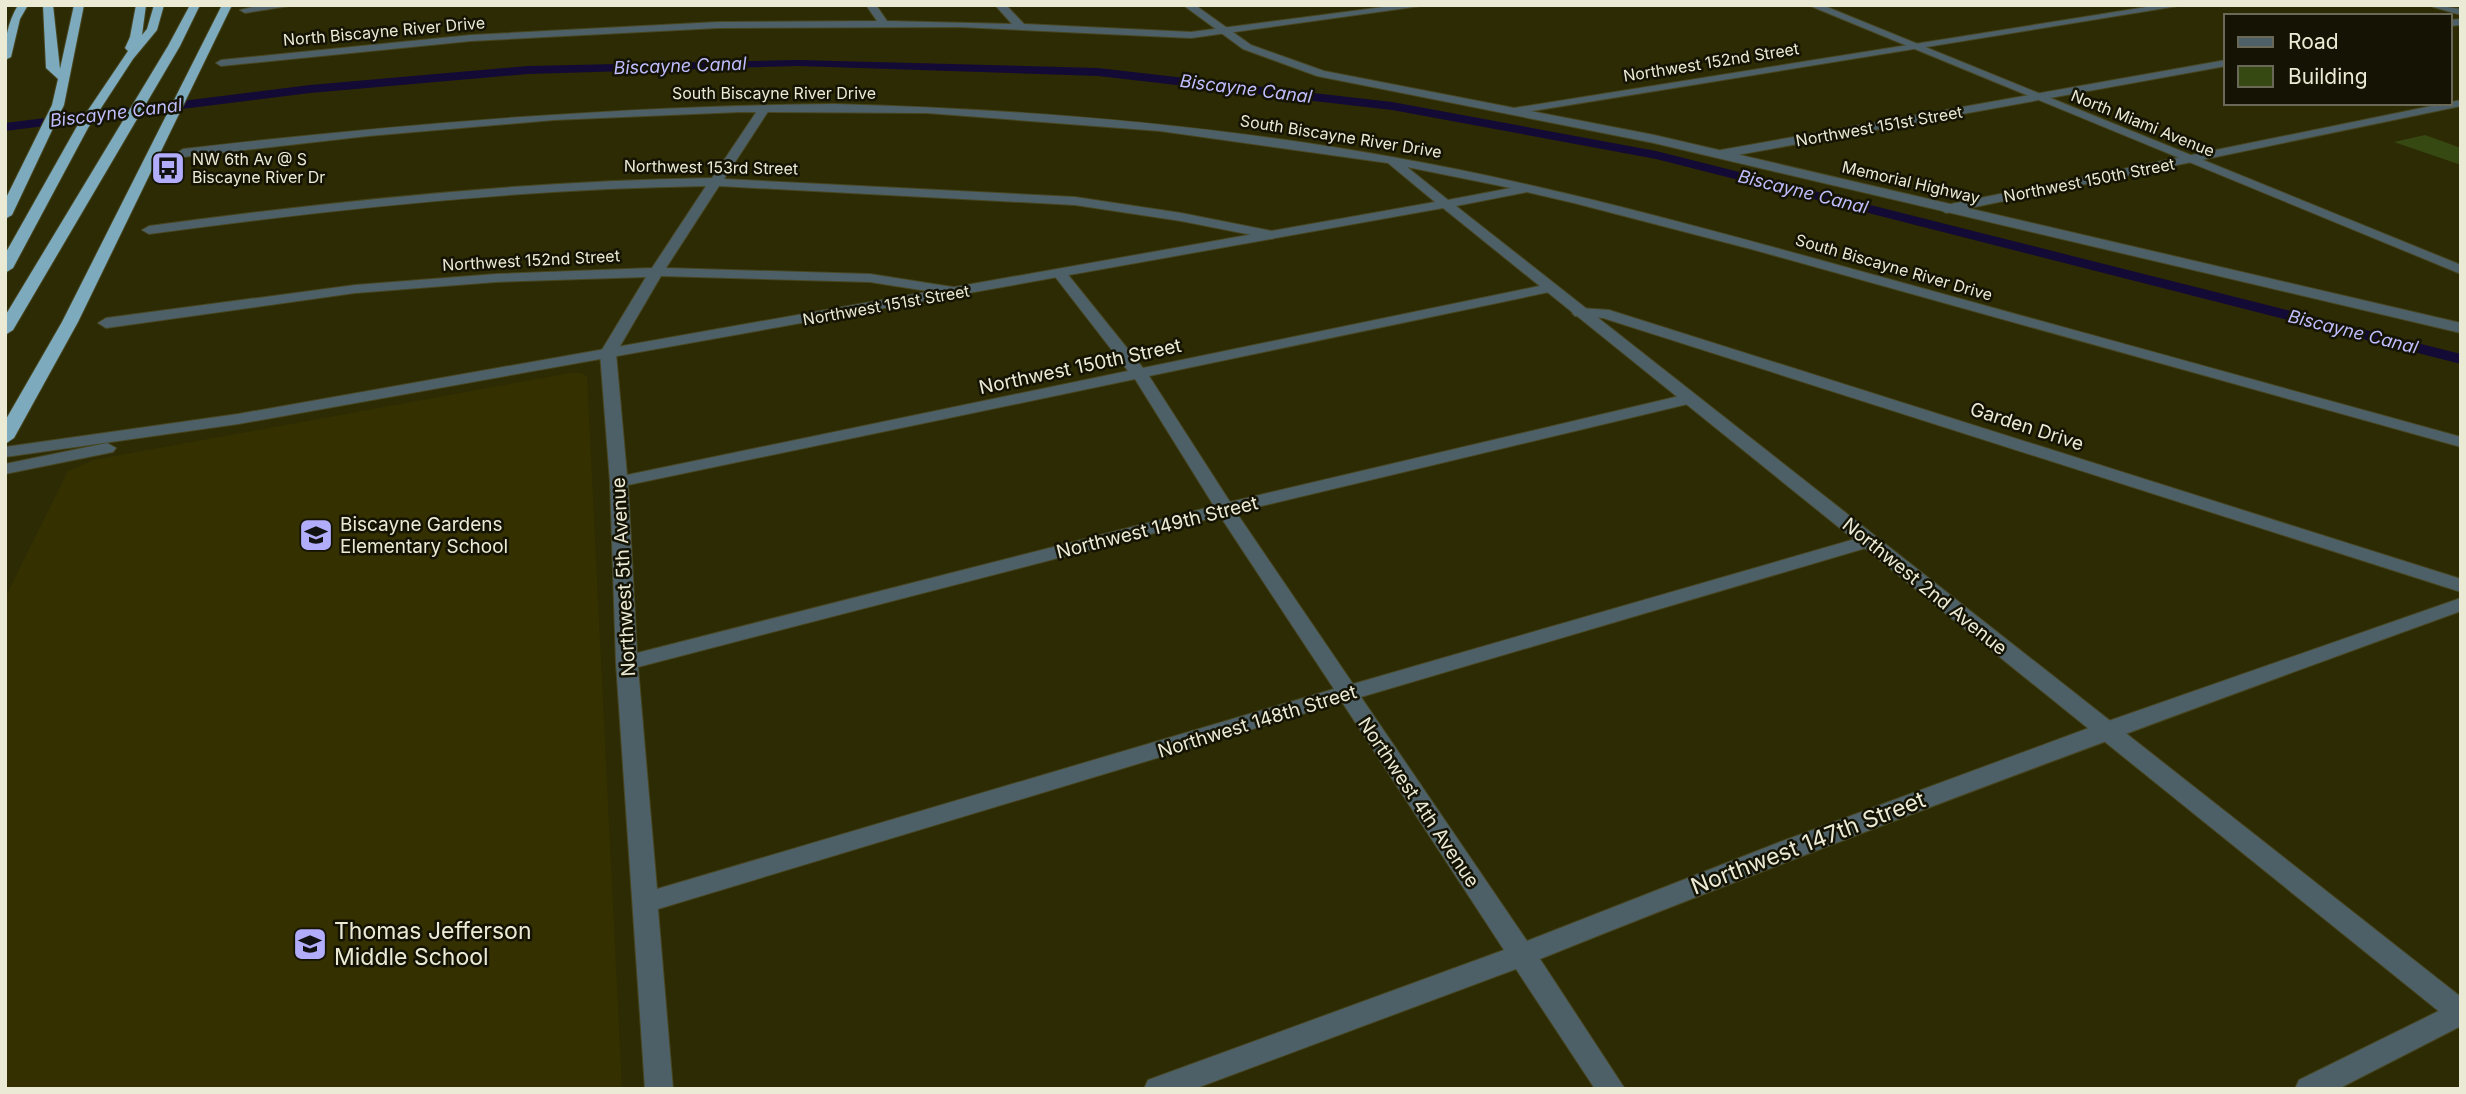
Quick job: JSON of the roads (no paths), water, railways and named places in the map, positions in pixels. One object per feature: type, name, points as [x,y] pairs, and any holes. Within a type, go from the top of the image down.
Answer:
[{"type":"highway","points":[[5,57],[15,19],[23,5]]},
{"type":"highway","points":[[48,5],[51,68],[63,77]]},
{"type":"highway","points":[[5,215],[58,105],[79,5]]},
{"type":"highway","points":[[128,57],[136,37],[141,5]]},
{"type":"highway","points":[[5,268],[82,128],[128,57],[152,30],[159,5]]},
{"type":"highway","points":[[5,319],[195,5]]},
{"type":"highway","points":[[194,68],[191,63],[217,5]]},
{"type":"highway","points":[[8,432],[70,322],[227,5]]},
{"type":"highway","points":[[137,102],[168,45],[176,14]]},
{"type":"highway","points":[[5,330],[125,122]]},
{"type":"street","points":[[245,10],[291,5]]},
{"type":"street","points":[[871,5],[883,23]]},
{"type":"street","points":[[1000,5],[1020,26]]},
{"type":"street","points":[[1188,5],[1223,32]]},
{"type":"street","name":"North Biscayne River Drive","points":[[221,63],[420,43],[583,31],[733,25],[883,23],[1020,26],[1178,35],[1223,32],[1423,5]]},
{"type":"street","name":"North Miami Avenue","points":[[1813,5],[2461,270]]},
{"type":"street","name":"Northwest 152nd Street","points":[[1514,111],[2179,5]]},
{"type":"street","points":[[2436,5],[2461,12]]},
{"type":"street","name":"Memorial Highway","points":[[1223,32],[1247,47],[1283,62],[1351,81],[1514,111],[1721,154],[2461,328]]},
{"type":"street","name":"Northwest 151st Street","points":[[1721,154],[2224,63]]},
{"type":"street","name":"Northwest 150th Street","points":[[1946,209],[2452,105]]},
{"type":"street","points":[[608,353],[656,272],[718,182],[762,110]]},
{"type":"street","name":"South Biscayne River Drive","points":[[183,153],[374,130],[544,117],[762,110],[922,110],[1062,118],[1223,135],[1390,160],[1605,204],[2461,442]]},
{"type":"street","name":"Northwest 2nd Avenue","points":[[1390,160],[2460,1012]]},
{"type":"street","name":"Northwest 153rd Street","points":[[149,230],[318,207],[591,184],[718,182],[1075,201],[1181,217],[1272,236]]},
{"type":"street","name":"Northwest 151st Street","points":[[5,469],[238,419],[1533,188]]},
{"type":"street","name":"Northwest 152nd Street","points":[[106,323],[355,289],[496,278],[656,272],[870,278],[959,292]]},
{"type":"street","name":"Northwest 4th Avenue","points":[[1060,274],[1140,375],[1347,694],[1611,1089]]},
{"type":"street","name":"Northwest 150th Street","points":[[618,482],[1549,288]]},
{"type":"street","name":"Garden Drive","points":[[1580,313],[1604,313],[2461,586]]},
{"type":"street","name":"Northwest 5th Avenue","points":[[608,353],[627,663],[659,1089]]},
{"type":"street","name":"Northwest 149th Street","points":[[627,663],[1225,509],[1688,399]]},
{"type":"street","name":"Northwest 151st Street","points":[[5,452],[238,419]]},
{"type":"street","points":[[41,463],[50,444]]},
{"type":"street","name":"Northwest 148th Street","points":[[645,903],[1582,623],[1869,541]]},
{"type":"street","name":"Northwest 147th Street","points":[[1158,1089],[1522,955],[1789,849],[2105,731],[2461,604]]},
{"type":"street","points":[[2309,1089],[2460,1012]]},
{"type":"waterway","name":"Biscayne Canal","points":[[5,127],[310,89],[528,70],[798,63],[1098,72],[1392,106],[1656,155],[2461,359]]},
{"type":"place","name":"NW 6th Av @ S Biscayne River Dr","points":[[168,168]]},
{"type":"place","name":"Biscayne Gardens Elementary School","points":[[316,535]]},
{"type":"place","name":"Thomas Jefferson Middle School","points":[[310,944]]}]
